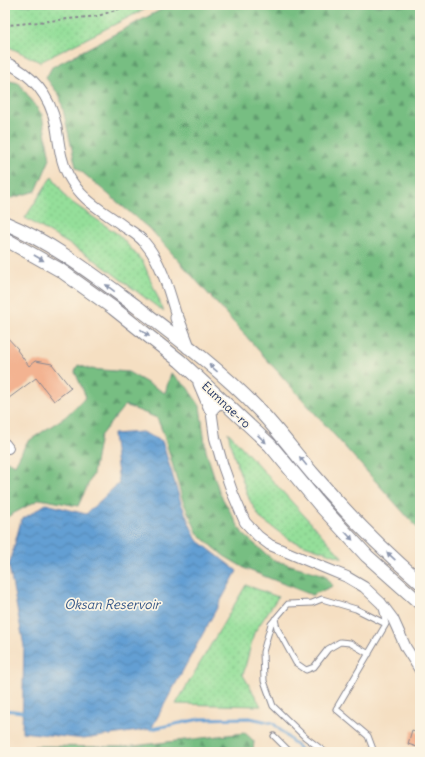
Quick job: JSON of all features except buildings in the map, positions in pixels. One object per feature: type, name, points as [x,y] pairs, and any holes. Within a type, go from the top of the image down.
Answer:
[{"type":"street","points":[[5,62],[30,76],[43,92],[50,104],[56,124],[62,162],[78,191],[90,203],[131,231],[145,243],[161,270],[188,348]]},
{"type":"street","name":"Eumnae-ro","points":[[5,223],[58,250],[99,279],[168,332],[239,390],[260,411],[312,473],[378,544],[420,582]]},
{"type":"street","name":"Eumnae-ro","points":[[5,239],[60,270],[113,308],[180,360],[270,445],[320,505],[367,556],[420,603]]},
{"type":"street","points":[[168,332],[177,318]]},
{"type":"street","points":[[198,378],[211,409],[215,438],[223,466],[245,522],[270,546],[347,577],[364,587],[381,603],[393,619],[406,648],[420,670]]},
{"type":"street","points":[[211,409],[217,404],[224,402]]},
{"type":"lane","points":[[325,752],[305,737],[273,706],[264,681],[263,652],[271,624],[288,604],[312,603],[322,599],[356,609],[386,624]]},
{"type":"lane","points":[[374,752],[368,736],[336,709],[386,624],[381,603]]},
{"type":"lane","points":[[275,619],[277,628],[296,663],[306,670],[314,667],[328,649],[340,642],[350,643],[369,654]]},
{"type":"lane","points":[[274,736],[290,752]]},
{"type":"path","points":[[5,23],[9,25],[98,16],[130,5]]},
{"type":"green space","points":[[5,5],[153,5],[40,62],[5,45]]},
{"type":"green space","points":[[170,5],[420,5],[420,531],[153,232],[76,167],[60,96],[46,78],[52,67]]},
{"type":"green space","points":[[5,80],[19,83],[42,115],[50,159],[36,191],[8,199],[5,197]]},
{"type":"green space","points":[[52,176],[67,199],[119,235],[143,262],[164,312],[91,257],[25,218]]},
{"type":"green space","points":[[78,365],[90,369],[128,372],[165,393],[171,373],[187,387],[200,406],[206,451],[220,494],[243,534],[273,560],[325,575],[333,586],[312,595],[246,569],[224,556],[198,534],[183,501],[164,435],[157,418],[125,405],[100,436],[93,474],[78,506],[40,499],[7,517],[5,521],[5,460],[15,465],[27,442],[65,417],[86,397],[75,372]]},
{"type":"green space","points":[[228,432],[343,558],[290,540],[261,519],[249,499],[232,450]]},
{"type":"green space","points":[[246,585],[278,597],[254,633],[243,675],[261,706],[176,704]]},
{"type":"green space","points":[[245,733],[254,741],[253,752],[28,752],[34,746],[125,747]]},
{"type":"water","name":"Oksan Reservoir","points":[[142,432],[162,441],[181,503],[196,539],[237,571],[151,729],[84,739],[22,732],[24,646],[9,566],[21,520],[46,504],[86,514],[119,483],[113,434]]},
{"type":"waterway","points":[[5,710],[22,712]]},
{"type":"waterway","points":[[151,729],[200,719],[250,718],[273,723],[303,752]]}]
